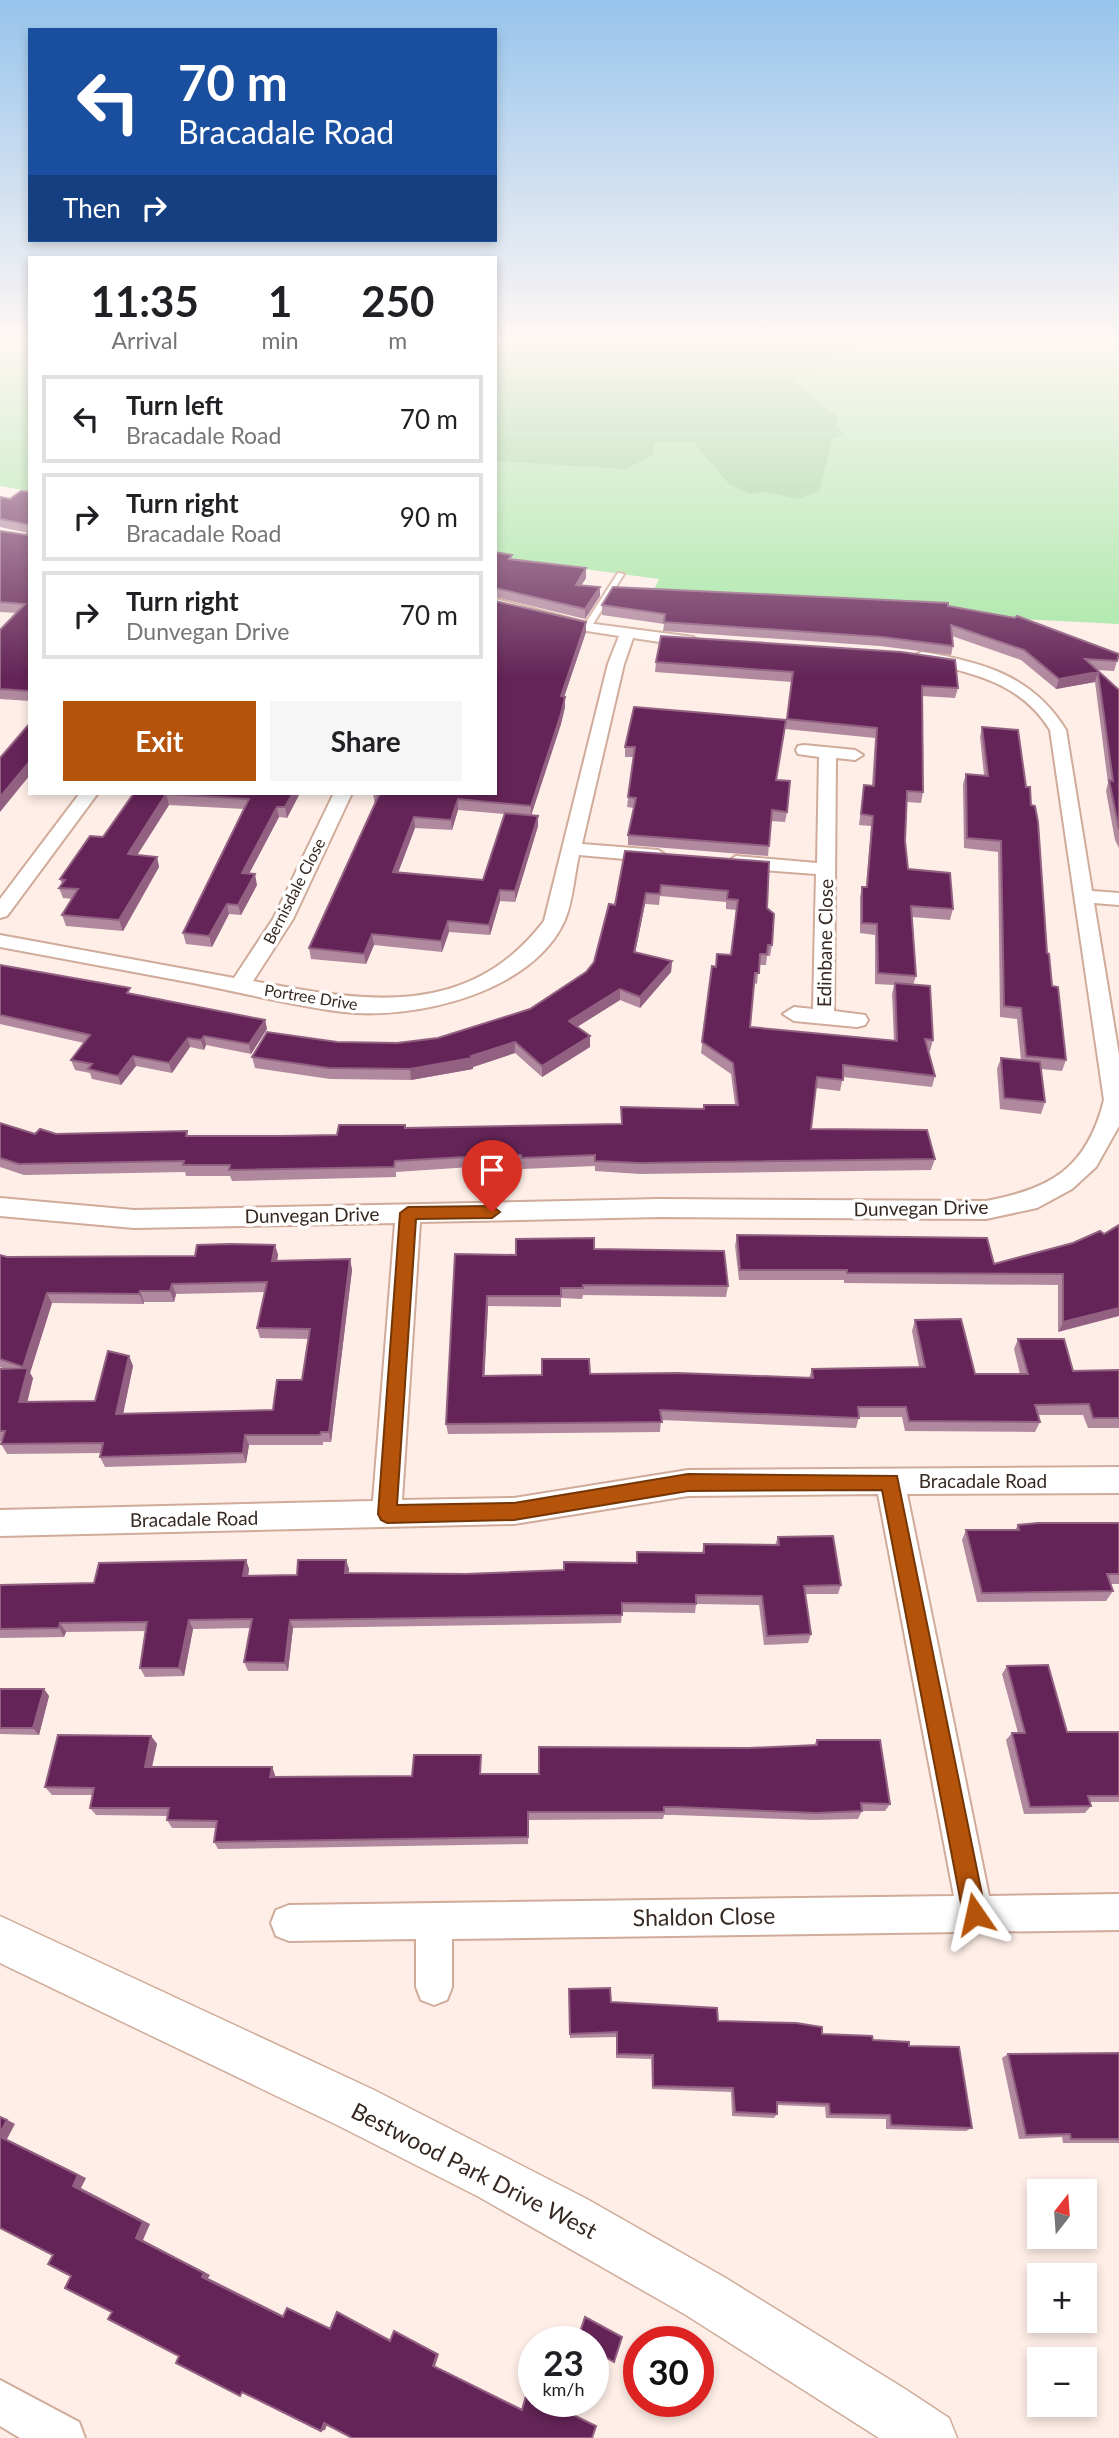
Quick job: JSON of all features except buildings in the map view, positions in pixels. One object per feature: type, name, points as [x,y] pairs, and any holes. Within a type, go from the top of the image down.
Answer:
[{"type":"street","points":[[497,604],[627,635],[717,644]]},
{"type":"street","name":"Portree Drive","points":[[0,941],[345,1005],[382,1007],[429,1001],[482,984],[505,973],[542,941],[554,922],[617,664],[627,635]]},
{"type":"street","name":"Dunvegan Drive","points":[[0,1207],[76,1216],[134,1219],[660,1209],[986,1210],[1033,1200],[1068,1180],[1091,1159],[1112,1121],[1115,1100],[1058,730],[1036,700],[1007,682],[953,663],[902,655]]},
{"type":"street","points":[[804,750],[855,755]]},
{"type":"street","name":"Edinbane Close","points":[[823,1017],[828,752]]},
{"type":"street","points":[[0,912],[35,869],[88,795]]},
{"type":"street","name":"Bernisdale Close","points":[[240,985],[283,919],[342,795]]},
{"type":"street","points":[[572,849],[679,857]]},
{"type":"street","name":"Edinbane Close","points":[[719,860],[826,869]]},
{"type":"street","points":[[1084,896],[1119,899]]},
{"type":"street","name":"Edinbane Close","points":[[794,1014],[857,1020]]},
{"type":"street","points":[[387,1514],[408,1213]]},
{"type":"street","name":"Bracadale Road","points":[[0,1523],[514,1511],[688,1483],[1119,1480]]},
{"type":"street","points":[[890,1482],[975,1914]]},
{"type":"street","name":"Shaldon Close","points":[[289,1923],[1119,1912]]},
{"type":"street","points":[[434,1921],[434,1987]]},
{"type":"street","name":"Bestwood Park Drive West","points":[[0,1939],[417,2140],[566,2215],[740,2314],[929,2438]]},
{"type":"street","points":[[0,2402],[63,2438]]},
{"type":"lane","points":[[587,627],[620,574]]},
{"type":"green space","points":[[0,450],[28,450],[28,491],[0,486]]},
{"type":"green space","points":[[497,450],[1119,450],[1119,624],[684,602],[650,597],[659,579],[497,557]]},
{"type":"green space","points":[[497,450],[654,450],[654,455],[625,469],[497,461]]},
{"type":"green space","points":[[700,450],[830,450],[819,491],[798,499],[765,492],[750,494],[730,485]]},
{"type":"route","points":[[492,1212],[408,1213],[387,1514],[514,1511],[688,1483],[890,1482],[975,1914]]}]
